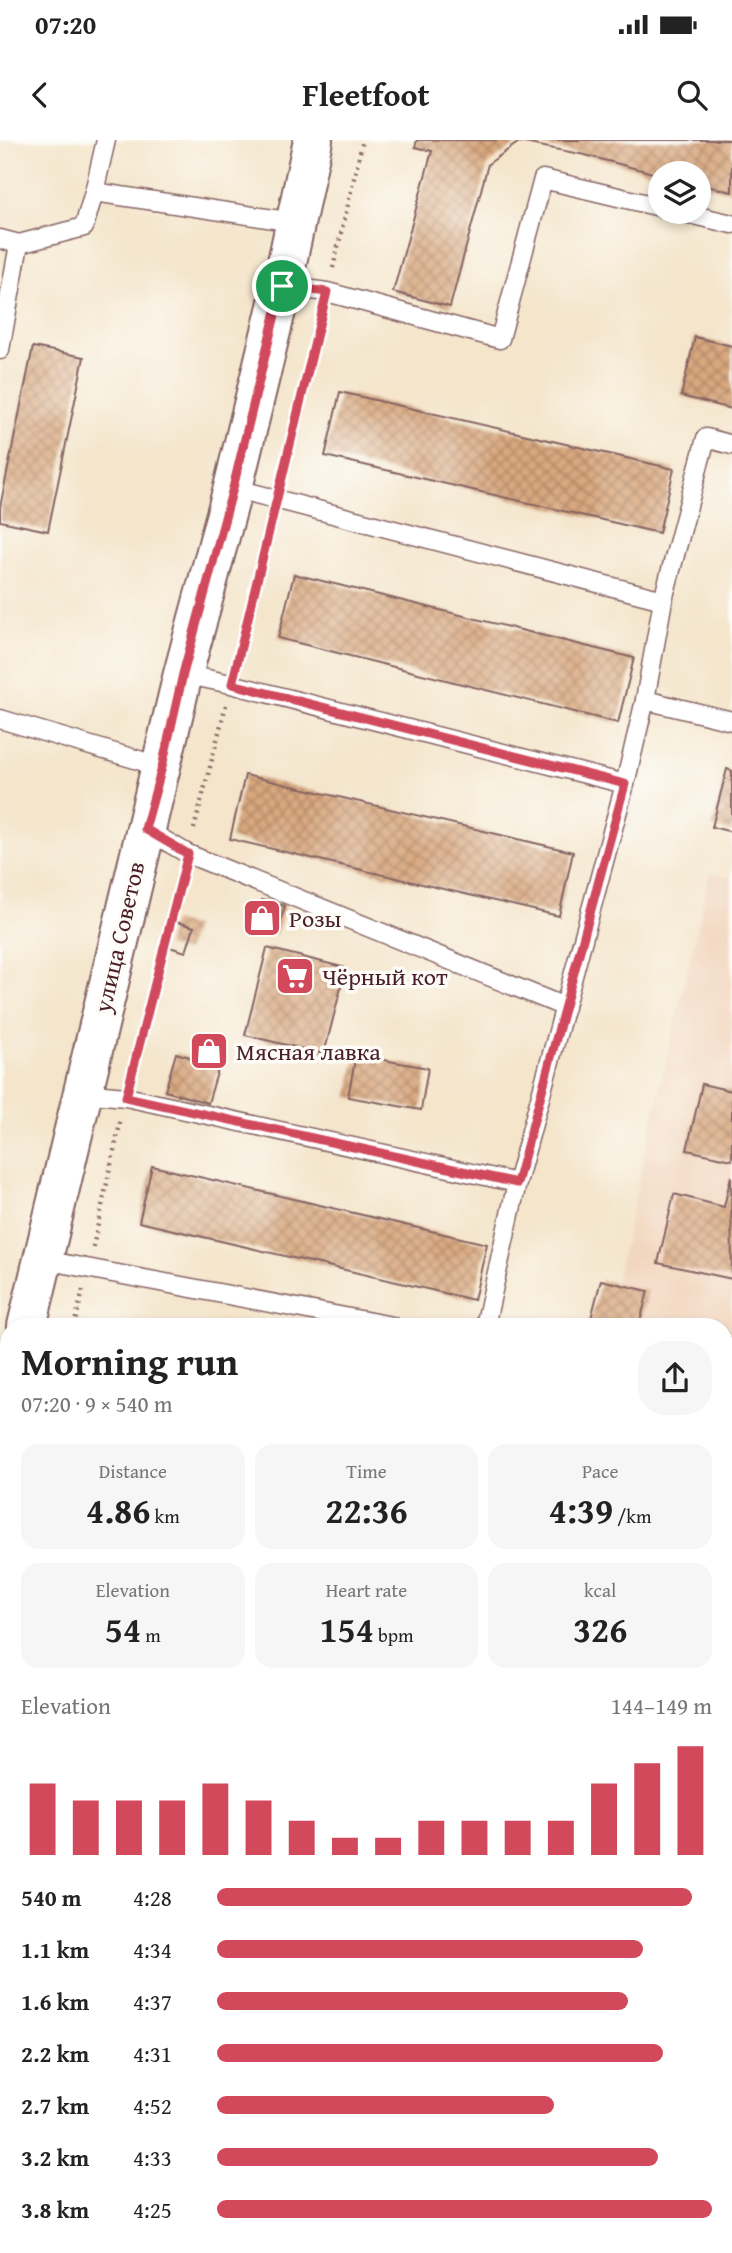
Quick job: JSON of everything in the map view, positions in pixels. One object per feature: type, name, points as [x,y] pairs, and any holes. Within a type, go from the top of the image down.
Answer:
[{"type":"street","name":"улица Советов","points":[[29,1318],[145,829],[282,286],[313,140]]},
{"type":"lane","points":[[0,239],[19,244],[85,227],[106,140]]},
{"type":"lane","points":[[282,286],[327,292],[500,340],[543,179],[648,204]]},
{"type":"lane","points":[[94,192],[294,222]]},
{"type":"lane","points":[[711,219],[732,224]]},
{"type":"lane","points":[[0,349],[19,244]]},
{"type":"lane","points":[[487,1318],[517,1183],[625,784],[645,700],[663,600],[706,438],[732,445]]},
{"type":"lane","points":[[233,488],[663,600]]},
{"type":"lane","points":[[183,674],[232,684],[625,784]]},
{"type":"lane","points":[[645,700],[732,721]]},
{"type":"lane","points":[[0,719],[162,767]]},
{"type":"lane","points":[[145,829],[188,854],[565,1007]]},
{"type":"lane","points":[[82,1093],[126,1097],[517,1183]]},
{"type":"lane","points":[[44,1260],[350,1318]]},
{"type":"path","points":[[76,1318],[126,1097],[232,684],[363,140]]},
{"type":"shaded area","points":[[710,873],[732,878],[732,1318],[622,1318],[608,1315]]},
{"type":"building","points":[[417,140],[732,140],[732,192],[711,187],[711,161],[648,161],[648,172],[585,155],[519,142],[488,164],[450,307],[393,292],[432,151],[415,147]]},
{"type":"building","points":[[695,337],[732,346],[732,409],[681,396]]},
{"type":"building","points":[[33,347],[84,357],[48,531],[0,521],[0,507]]},
{"type":"building","points":[[340,392],[674,469],[659,533],[325,456]]},
{"type":"building","points":[[294,574],[634,658],[618,723],[278,638]]},
{"type":"building","points":[[727,769],[732,771],[732,832],[712,827]]},
{"type":"building","points":[[245,775],[573,852],[559,916],[230,839]]},
{"type":"building","points":[[262,900],[285,906],[276,934],[254,928]]},
{"type":"building","points":[[173,921],[194,927],[186,952],[166,946]]},
{"type":"building","points":[[267,948],[346,968],[324,1054],[245,1035]]},
{"type":"building","points":[[176,1053],[219,1066],[208,1103],[165,1091]]},
{"type":"building","points":[[356,1055],[428,1068],[421,1110],[348,1097]]},
{"type":"building","points":[[702,1084],[732,1091],[732,1160],[687,1150]]},
{"type":"building","points":[[152,1166],[487,1244],[474,1300],[139,1222]]},
{"type":"building","points":[[731,1176],[732,1279],[658,1263],[674,1194],[724,1207]]},
{"type":"building","points":[[601,1280],[648,1291],[641,1318],[591,1318]]},
{"type":"place","name":"Розы","points":[[262,918]]},
{"type":"place","name":"Чёрный кот","points":[[295,976]]},
{"type":"place","name":"Мясная лавка","points":[[209,1051]]},
{"type":"route","points":[[282,286],[327,292],[232,684],[625,784],[517,1183],[126,1097],[188,854],[145,829],[282,286]]}]
